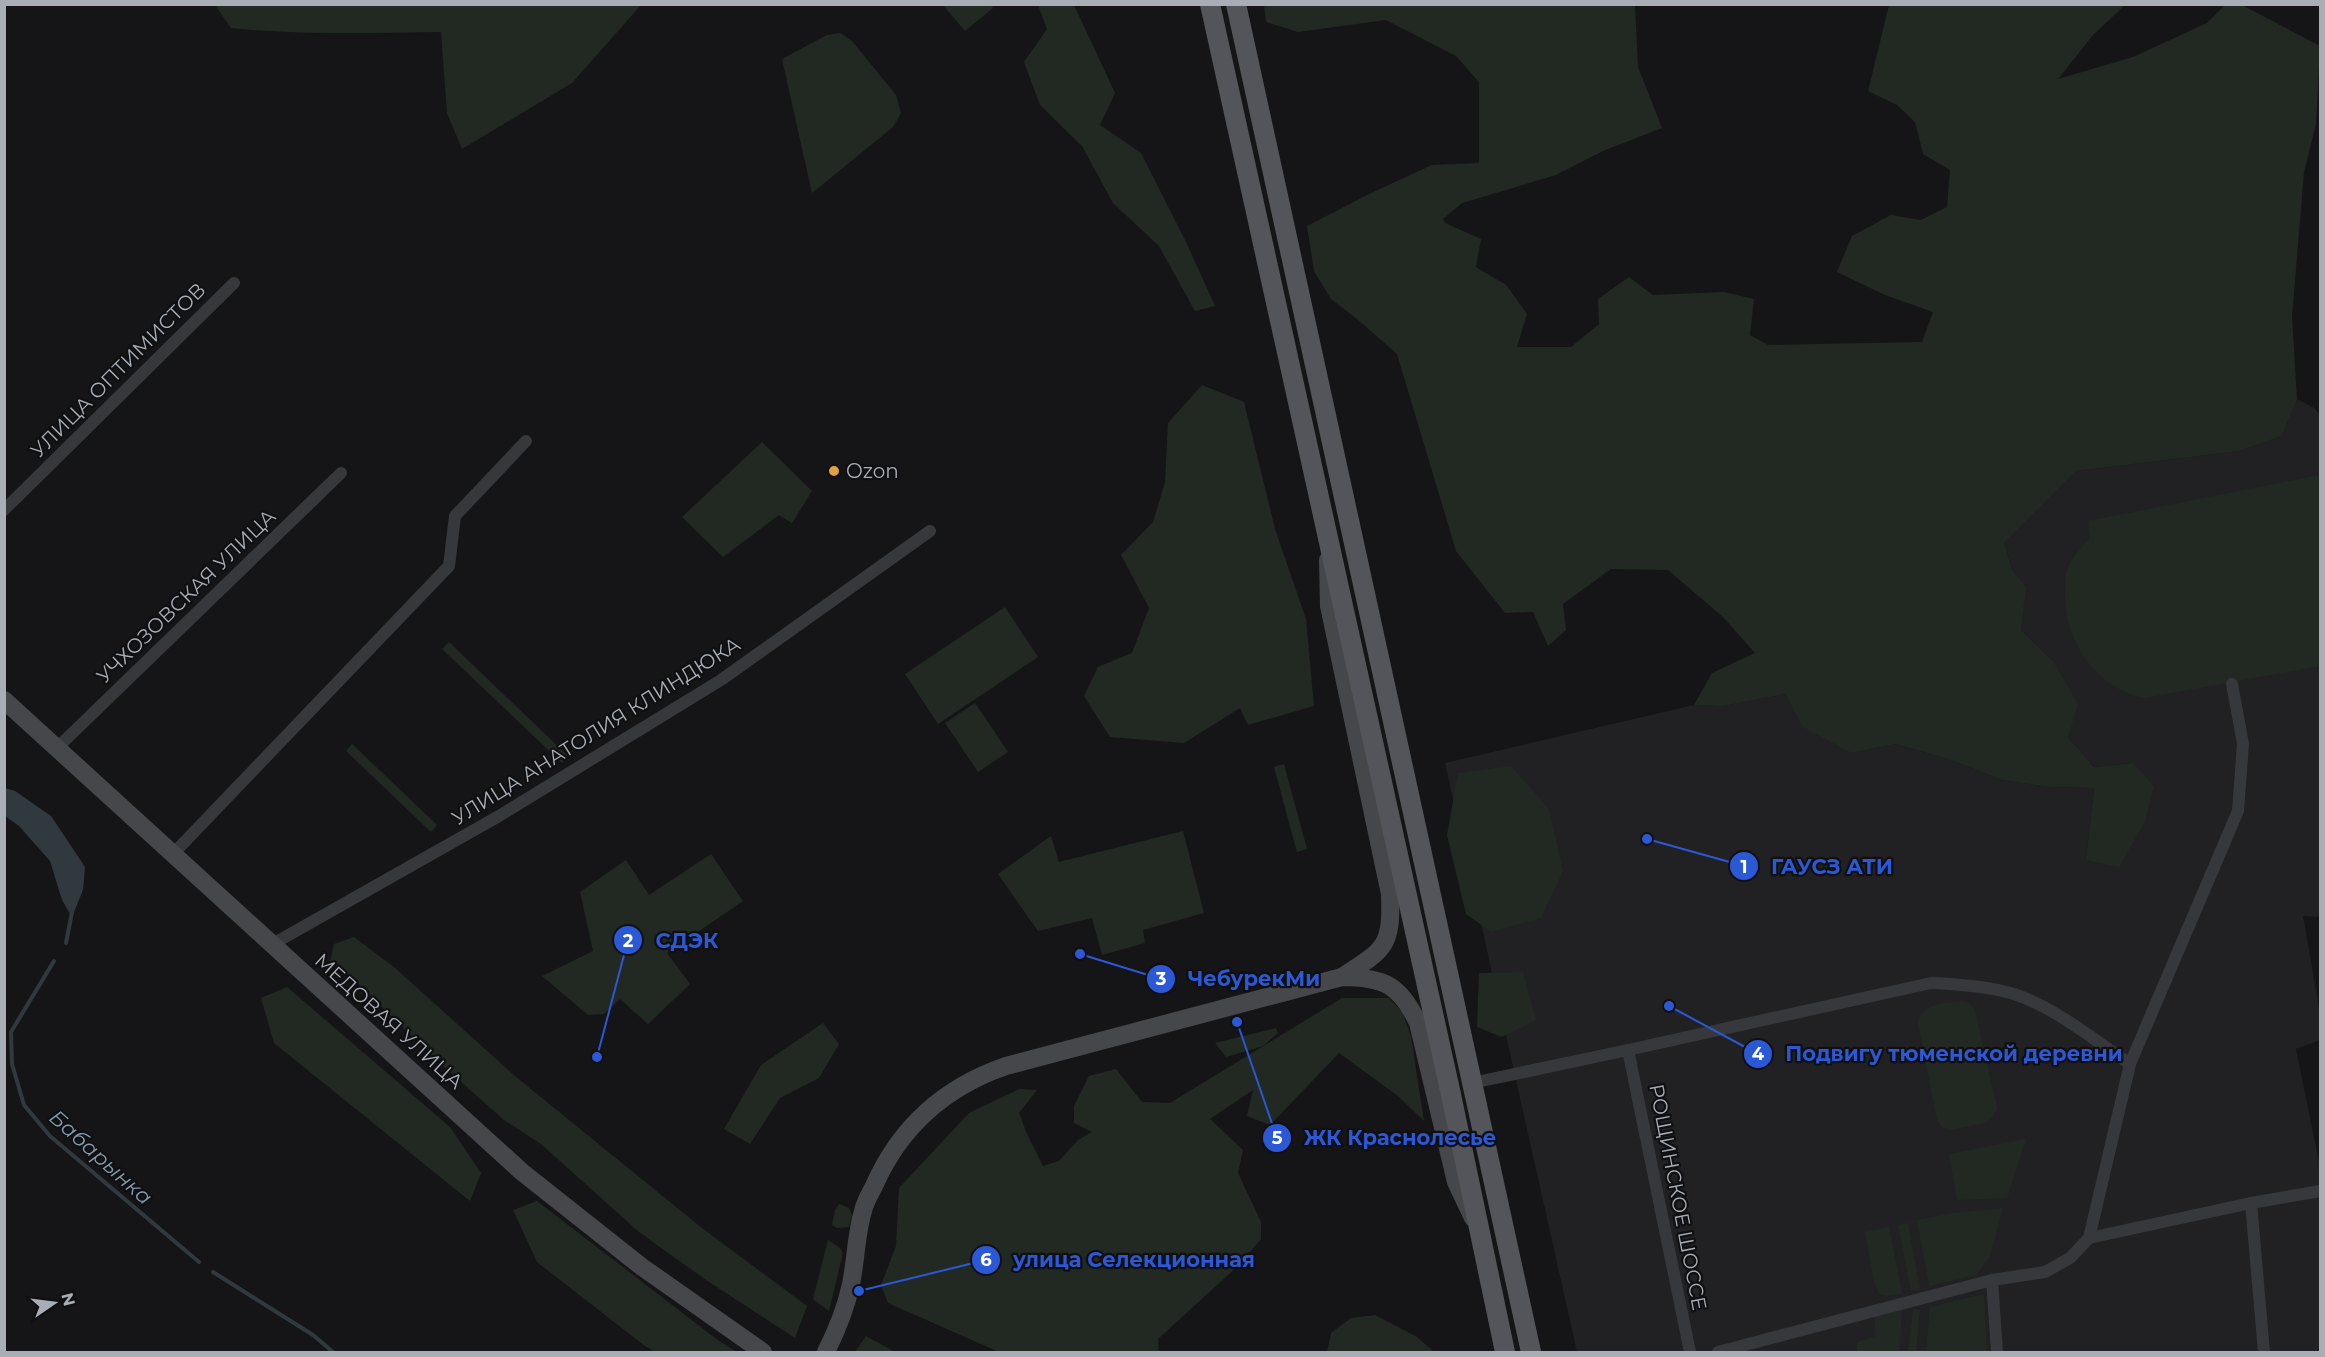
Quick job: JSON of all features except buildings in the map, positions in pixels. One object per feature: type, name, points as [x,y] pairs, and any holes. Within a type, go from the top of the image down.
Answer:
[{"type":"main road","points":[[1210,4],[1480,1233],[1504,1353]]},
{"type":"main road","points":[[1236,4],[1531,1353]]},
{"type":"main road","points":[[1480,1233],[1495,1353]]},
{"type":"main road","points":[[1510,1256],[1540,1353]]},
{"type":"street","name":"УЛИЦА ОПТИМИСТОВ","points":[[4,510],[234,282]]},
{"type":"street","points":[[173,854],[448,566],[455,516],[526,441]]},
{"type":"street","name":"УЧХОЗОВСКАЯ УЛИЦА","points":[[58,747],[341,473]]},
{"type":"street","name":"УЛИЦА АНАТОЛИЯ КЛИНДЮКА","points":[[271,945],[489,822],[722,680],[930,531]]},
{"type":"street","points":[[1328,538],[1329,606],[1390,894],[1391,925],[1385,944],[1374,955],[1342,977]]},
{"type":"street","points":[[1718,1353],[1992,1280],[2045,1272],[2070,1258],[2089,1238],[2130,1064],[2238,811],[2243,744],[2232,684]]},
{"type":"street","name":"МЕДОВАЯ УЛИЦА","points":[[4,700],[522,1172],[642,1267],[764,1353]]},
{"type":"street","points":[[826,1353],[840,1323],[851,1285],[863,1210],[886,1160],[922,1114],[954,1089],[1006,1066],[1342,977],[1362,977],[1383,982],[1398,991],[1409,1003],[1418,1023],[1455,1182],[1480,1233]]},
{"type":"street","points":[[1472,1083],[1931,982],[1962,984],[2014,995],[2055,1014],[2130,1064]]},
{"type":"street","name":"РОЩИНСКОЕ ШОССЕ","points":[[1628,1050],[1690,1353]]},
{"type":"street","points":[[2089,1238],[2320,1191]]},
{"type":"street","points":[[2252,1203],[2264,1353]]},
{"type":"street","points":[[1992,1280],[1997,1353]]},
{"type":"shaded area","points":[[215,5],[641,5],[572,83],[462,149],[447,113],[441,32],[309,33],[231,28]]},
{"type":"shaded area","points":[[943,5],[991,5],[993,8],[965,31]]},
{"type":"shaded area","points":[[1038,5],[1074,5],[1115,93],[1100,125],[1141,153],[1215,306],[1195,311],[1159,246],[1113,203],[1082,146],[1040,105],[1024,62],[1047,29]]},
{"type":"shaded area","points":[[1264,5],[1635,5],[1638,67],[1662,128],[1603,151],[1556,175],[1462,203],[1443,219],[1445,223],[1481,239],[1476,267],[1506,285],[1527,314],[1517,347],[1571,347],[1599,324],[1598,299],[1629,277],[1653,295],[1724,292],[1754,299],[1750,335],[1768,345],[1922,342],[1933,312],[1885,295],[1837,272],[1852,236],[1891,215],[1921,220],[1947,207],[1950,170],[1923,154],[1915,122],[1897,105],[1868,91],[1889,5],[2125,5],[2093,35],[2058,79],[2133,57],[2207,23],[2225,5],[2242,5],[2320,46],[2316,124],[2304,172],[2292,317],[2297,399],[2282,436],[2239,451],[2076,471],[2004,543],[2013,571],[2026,587],[2021,630],[2053,661],[2078,704],[2068,737],[2094,767],[2133,763],[2154,787],[2145,821],[2119,867],[2086,860],[2094,788],[2049,787],[2002,780],[1951,760],[1896,744],[1851,753],[1803,727],[1785,694],[1723,706],[1694,705],[1712,673],[1755,653],[1723,617],[1668,570],[1611,569],[1563,604],[1566,630],[1548,646],[1533,612],[1505,613],[1456,551],[1397,354],[1331,299],[1314,271],[1307,226],[1432,165],[1479,163],[1479,82],[1456,56],[1386,20],[1298,32],[1266,22]]},
{"type":"shaded area","points":[[840,33],[852,41],[896,95],[901,113],[893,127],[812,193],[782,59],[827,35]]},
{"type":"shaded area","points":[[1202,385],[1244,402],[1275,529],[1306,619],[1314,706],[1248,725],[1240,708],[1184,743],[1110,737],[1084,696],[1098,667],[1132,653],[1149,608],[1121,555],[1153,522],[1165,482],[1168,423]]},
{"type":"shaded area","points":[[2297,399],[2314,408],[2320,415],[2320,917],[2303,916],[2320,1013],[2320,1040],[2296,1049],[2320,1167],[2320,1352],[1577,1352],[1445,763],[1694,705],[1723,706],[1785,694],[1804,727],[1851,753],[1896,744],[1951,760],[2002,780],[2049,787],[2094,788],[2086,860],[2133,763],[2094,767],[2068,737],[2053,661],[2021,630],[2025,587],[2013,571],[2004,543],[2076,471],[2239,451],[2282,436]]},
{"type":"shaded area","points":[[762,442],[812,491],[792,523],[779,515],[723,557],[682,517]]},
{"type":"shaded area","points":[[2320,475],[2320,666],[2145,698],[2112,685],[2087,661],[2071,630],[2066,613],[2065,584],[2070,563],[2090,538],[2088,521]]},
{"type":"shaded area","points":[[1005,607],[1038,657],[938,724],[905,674]]},
{"type":"shaded area","points":[[449,642],[568,756],[562,763],[442,649]]},
{"type":"shaded area","points":[[975,703],[1008,752],[978,772],[945,723]]},
{"type":"shaded area","points":[[352,744],[437,825],[431,832],[346,751]]},
{"type":"shaded area","points":[[1284,764],[1307,849],[1297,852],[1274,767]]},
{"type":"shaded area","points":[[1511,766],[1549,809],[1563,871],[1541,918],[1491,932],[1466,914],[1447,835],[1458,773]]},
{"type":"shaded area","points":[[5,788],[15,791],[51,816],[85,867],[83,890],[72,917],[62,900],[50,861],[19,826],[5,816]]},
{"type":"shaded area","points":[[1183,831],[1204,913],[1143,930],[1145,943],[1102,955],[1092,918],[1038,931],[998,874],[1051,836],[1059,862]]},
{"type":"shaded area","points":[[711,854],[743,901],[667,953],[690,984],[648,1024],[620,999],[604,1014],[588,1015],[542,976],[593,951],[580,892],[626,860],[649,895]]},
{"type":"shaded area","points":[[354,937],[394,967],[516,1077],[702,1228],[807,1306],[795,1338],[706,1280],[639,1232],[541,1144],[504,1120],[442,1065],[352,978],[330,962],[334,944]]},
{"type":"shaded area","points":[[1523,972],[1536,1020],[1502,1037],[1477,1027],[1479,973]]},
{"type":"shaded area","points":[[287,987],[450,1127],[481,1173],[470,1201],[274,1043],[261,998]]},
{"type":"shaded area","points":[[1342,998],[1389,998],[1402,1012],[1411,1036],[1424,1121],[1398,1096],[1339,1053],[1270,1125],[1247,1116],[1253,1090],[1210,1119],[1243,1150],[1238,1173],[1261,1222],[1261,1239],[1238,1266],[1158,1339],[1159,1352],[999,1352],[888,1303],[881,1285],[896,1246],[899,1188],[969,1113],[1019,1089],[1037,1090],[1019,1113],[1043,1166],[1059,1161],[1078,1140],[1092,1132],[1074,1123],[1074,1106],[1089,1076],[1116,1069],[1142,1102],[1170,1103]]},
{"type":"shaded area","points":[[1961,1001],[1969,1003],[1975,1010],[1997,1108],[1993,1117],[1985,1123],[1951,1130],[1942,1127],[1937,1120],[1918,1023],[1924,1011],[1929,1008]]},
{"type":"shaded area","points":[[823,1023],[839,1044],[819,1078],[780,1098],[750,1144],[724,1129],[761,1065]]},
{"type":"shaded area","points":[[1276,1028],[1278,1033],[1263,1046],[1226,1057],[1215,1043]]},
{"type":"shaded area","points":[[2026,1139],[2007,1198],[1957,1200],[1949,1154]]},
{"type":"shaded area","points":[[537,1201],[719,1341],[737,1352],[655,1352],[645,1346],[537,1262],[513,1210]]},
{"type":"shaded area","points":[[839,1204],[849,1208],[852,1215],[849,1227],[837,1228],[832,1225],[835,1210]]},
{"type":"shaded area","points":[[2003,1208],[1990,1257],[1976,1275],[1929,1286],[1917,1220],[1953,1213]]},
{"type":"shaded area","points":[[1908,1223],[1920,1290],[1911,1291],[1898,1225]]},
{"type":"shaded area","points":[[1889,1227],[1902,1294],[1886,1296],[1879,1294],[1874,1282],[1865,1232]]},
{"type":"shaded area","points":[[828,1240],[840,1248],[843,1253],[829,1311],[813,1299]]},
{"type":"shaded area","points":[[1984,1294],[1987,1352],[1926,1352],[1930,1307]]},
{"type":"shaded area","points":[[1913,1309],[1920,1310],[1916,1352],[1908,1352]]},
{"type":"shaded area","points":[[1902,1310],[1899,1352],[1849,1352],[1857,1351],[1857,1342],[1876,1336],[1874,1317]]},
{"type":"shaded area","points":[[1375,1315],[1417,1337],[1434,1352],[1327,1352],[1331,1333],[1351,1318]]},
{"type":"shaded area","points":[[866,1336],[895,1352],[855,1352]]},
{"type":"waterway","name":"Бабарынка","points":[[66,943],[72,912]]},
{"type":"waterway","name":"Бабарынка","points":[[54,961],[11,1032],[12,1064],[24,1105],[50,1136],[199,1262]]},
{"type":"waterway","name":"Бабарынка","points":[[213,1272],[313,1335],[333,1352]]},
{"type":"place","name":"Ozon","points":[[834,471]]},
{"type":"place","name":"ГАУСЗ АТИ","points":[[1647,839]]},
{"type":"place","name":"ЧебурекМи","points":[[1080,954]]},
{"type":"place","name":"Подвигу тюменской деревни","points":[[1669,1006]]},
{"type":"place","name":"ЖК Краснолесье","points":[[1237,1022]]},
{"type":"place","name":"СДЭК","points":[[597,1057]]},
{"type":"place","name":"улица Селекционная","points":[[859,1291]]}]
